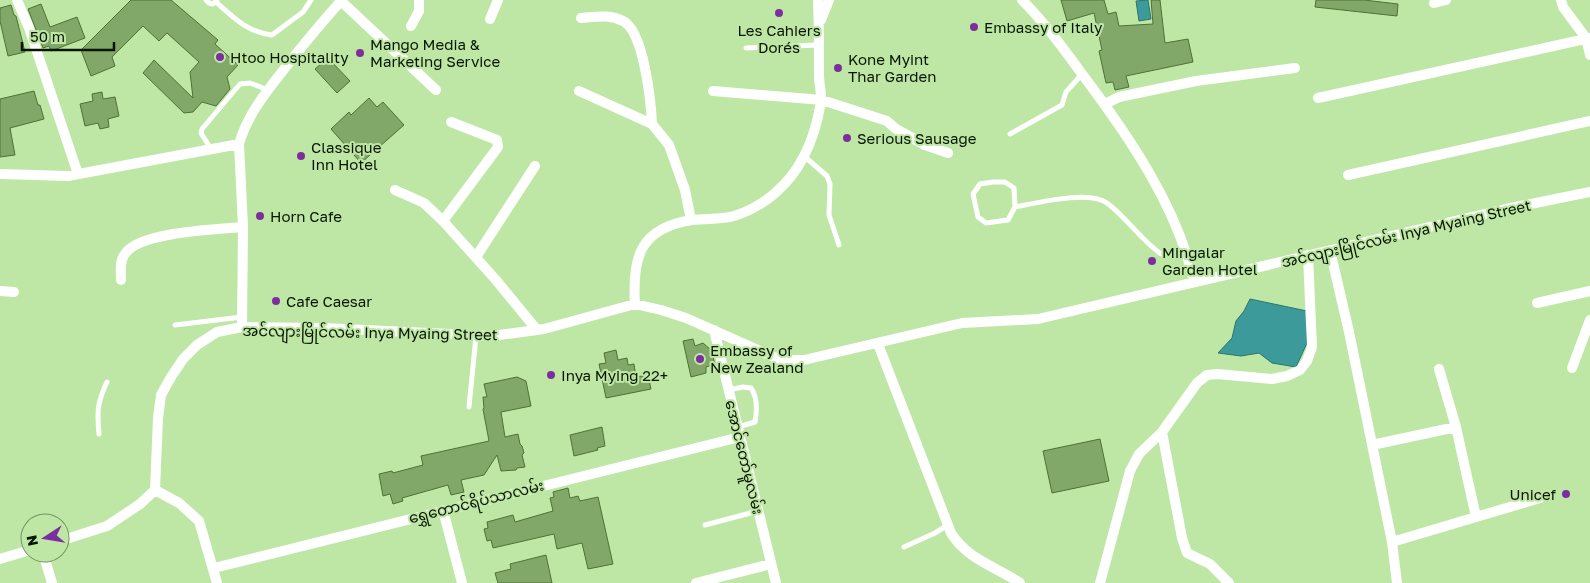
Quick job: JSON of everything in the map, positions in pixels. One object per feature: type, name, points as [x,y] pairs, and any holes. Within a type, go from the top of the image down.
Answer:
[{"type":"street","points":[[17,0],[78,174]]},
{"type":"street","points":[[242,322],[243,227],[239,144],[243,127],[268,90],[312,34],[341,0],[436,90]]},
{"type":"street","points":[[411,26],[419,11],[419,0]]},
{"type":"street","points":[[490,20],[498,0]]},
{"type":"street","points":[[635,304],[636,266],[640,250],[651,237],[661,230],[691,220],[733,216],[765,202],[788,180],[804,156],[822,100],[818,45],[818,0]]},
{"type":"street","points":[[819,25],[830,0]]},
{"type":"street","points":[[1022,0],[1043,22],[1105,104],[1149,174],[1181,238],[1194,282]]},
{"type":"street","points":[[1434,3],[1446,0]]},
{"type":"street","points":[[1561,0],[1563,6],[1588,38],[1590,55]]},
{"type":"street","points":[[581,18],[609,16],[631,26],[644,65],[650,97],[652,124]]},
{"type":"street","points":[[1318,98],[1588,38]]},
{"type":"street","points":[[1105,104],[1119,97],[1196,81],[1295,68]]},
{"type":"street","points":[[579,91],[652,124],[669,145],[685,190],[691,220]]},
{"type":"street","points":[[713,91],[822,100],[887,121],[896,129],[925,145],[948,153]]},
{"type":"street","points":[[1348,175],[1590,121]]},
{"type":"street","points":[[444,220],[498,146],[497,140],[451,122]]},
{"type":"street","points":[[0,174],[68,176],[239,144]]},
{"type":"street","points":[[476,257],[535,166]]},
{"type":"street","points":[[395,190],[424,203],[444,220],[537,330]]},
{"type":"street","name":"အင်လျားမြိုင်လမ်း Inya Myaing Street","points":[[155,490],[161,395],[170,377],[183,359],[197,345],[217,332],[242,322],[492,336],[537,330],[635,304],[686,318],[776,358],[804,360],[962,323],[1038,319],[1506,209],[1590,192]]},
{"type":"street","points":[[121,280],[121,264],[125,253],[138,243],[174,234],[243,227]]},
{"type":"street","points":[[1330,250],[1392,542],[1397,583]]},
{"type":"street","points":[[1100,583],[1130,471],[1139,454],[1162,432],[1196,383],[1208,375],[1217,374],[1272,378],[1287,376],[1300,370],[1307,361],[1312,347],[1308,255]]},
{"type":"street","points":[[0,291],[14,292]]},
{"type":"street","points":[[1537,303],[1590,291]]},
{"type":"street","points":[[1572,368],[1590,320]]},
{"type":"street","name":"အောင်တော်မူလမ်း","points":[[714,330],[776,583]]},
{"type":"street","points":[[878,344],[951,533],[959,545],[987,566],[1020,583]]},
{"type":"street","points":[[1439,369],[1456,427],[1476,517]]},
{"type":"street","points":[[1372,445],[1456,427]]},
{"type":"street","name":"ရွှေတောင်ရိပ်သာလမ်း","points":[[214,568],[444,510],[738,432]]},
{"type":"street","points":[[1162,432],[1182,538],[1187,553],[1210,564],[1229,583]]},
{"type":"street","points":[[70,538],[107,526],[140,504],[155,490],[179,503],[198,521],[214,568],[217,583]]},
{"type":"street","points":[[1392,542],[1540,498]]},
{"type":"street","points":[[444,510],[462,583]]},
{"type":"street","points":[[0,559],[20,553]]},
{"type":"street","points":[[45,563],[52,583]]},
{"type":"street","points":[[696,583],[771,564]]},
{"type":"lane","points":[[206,0],[209,3],[217,1],[242,25],[258,34],[272,35],[303,12],[311,0]]},
{"type":"lane","points":[[746,48],[818,45]]},
{"type":"lane","points":[[1010,134],[1062,105],[1066,92],[1082,74]]},
{"type":"lane","points":[[211,150],[202,133],[202,129],[240,84],[250,83],[268,90]]},
{"type":"lane","points":[[804,156],[826,176],[830,184],[829,215],[839,245]]},
{"type":"lane","points":[[1005,182],[1014,188],[1015,207],[1008,220],[986,223],[978,217],[973,194],[980,184],[1005,182]]},
{"type":"lane","points":[[1015,207],[1088,197],[1106,202],[1148,245],[1161,254],[1185,250]]},
{"type":"lane","points":[[175,325],[242,322]]},
{"type":"lane","points":[[469,407],[476,336]]},
{"type":"lane","points":[[99,434],[99,397],[107,382]]},
{"type":"lane","points":[[728,390],[743,387],[751,388],[755,394],[755,422],[738,432]]},
{"type":"lane","points":[[705,524],[758,511]]},
{"type":"lane","points":[[904,547],[935,533],[948,524]]},
{"type":"water","points":[[1148,0],[1151,19],[1139,21],[1136,1]]},
{"type":"water","points":[[1250,299],[1307,311],[1307,343],[1296,367],[1272,363],[1259,353],[1241,356],[1218,353],[1232,338],[1236,321]]},
{"type":"building","points":[[131,0],[171,0],[218,40],[215,44],[238,65],[227,77],[230,89],[216,106],[202,102],[193,112],[184,113],[143,73],[154,60],[193,98],[190,72],[199,62],[167,33],[159,41],[143,26],[112,57],[115,66],[91,76],[81,50]]},
{"type":"building","points":[[1061,0],[1104,0],[1108,14],[1116,12],[1119,26],[1153,24],[1151,0],[1160,0],[1165,43],[1188,39],[1193,62],[1126,76],[1129,87],[1115,90],[1113,82],[1106,83],[1099,51],[1102,50],[1094,13],[1067,21]]},
{"type":"building","points":[[1316,0],[1364,0],[1398,4],[1397,16],[1315,7]]},
{"type":"building","points":[[41,4],[50,27],[77,17],[85,38],[51,51],[49,46],[43,48],[28,9]]},
{"type":"building","points":[[11,5],[16,16],[25,52],[8,56],[0,21],[0,8]]},
{"type":"building","points":[[328,58],[350,81],[337,93],[315,69]]},
{"type":"building","points":[[34,91],[44,119],[10,128],[15,155],[0,157],[0,99]]},
{"type":"building","points":[[102,92],[103,99],[115,97],[119,116],[108,119],[109,127],[100,129],[98,123],[85,126],[80,104],[93,101],[92,94]]},
{"type":"building","points":[[369,98],[377,107],[383,102],[404,125],[361,163],[331,129],[349,112],[351,115]]},
{"type":"building","name":"Embassy of New Zealand","points":[[693,339],[695,346],[703,343],[711,350],[715,364],[706,367],[706,373],[691,377],[683,341]]},
{"type":"building","points":[[616,350],[618,360],[627,358],[628,365],[634,364],[636,377],[648,375],[651,389],[606,398],[599,364],[606,363],[604,353]]},
{"type":"building","points":[[517,377],[526,381],[531,406],[501,412],[505,437],[518,434],[524,453],[522,455],[525,467],[501,471],[497,455],[484,475],[461,480],[464,492],[451,495],[448,485],[402,498],[403,501],[393,504],[390,494],[383,496],[379,474],[392,471],[393,473],[423,465],[421,456],[489,441],[483,409],[483,397],[487,397],[484,384]]},
{"type":"building","points":[[602,427],[605,446],[597,448],[598,450],[574,456],[570,435]]},
{"type":"building","points":[[1100,439],[1109,481],[1052,493],[1043,451]]},
{"type":"building","points":[[568,488],[570,498],[578,496],[580,501],[598,497],[613,564],[588,569],[582,543],[557,549],[554,534],[493,548],[491,540],[487,541],[484,529],[488,528],[487,522],[513,515],[515,522],[553,511],[550,498],[554,497],[553,492]]},
{"type":"building","points":[[546,555],[552,583],[498,583],[495,573],[511,569],[510,564]]},
{"type":"place","name":"Les Cahiers Dorés","points":[[779,13]]},
{"type":"place","name":"Embassy of Italy","points":[[974,27]]},
{"type":"place","name":"Mango Media & Marketing Service","points":[[360,53]]},
{"type":"place","name":"Htoo Hospitality","points":[[220,57]]},
{"type":"place","name":"Kone Myint Thar Garden","points":[[838,68]]},
{"type":"place","name":"Serious Sausage","points":[[847,138]]},
{"type":"place","name":"Classique Inn Hotel","points":[[301,156]]},
{"type":"place","name":"Horn Cafe","points":[[260,216]]},
{"type":"place","name":"Mingalar Garden Hotel","points":[[1152,261]]},
{"type":"place","name":"Cafe Caesar","points":[[276,301]]},
{"type":"place","name":"Embassy of New Zealand","points":[[700,359]]},
{"type":"place","name":"Inya Mying 22+","points":[[551,375]]},
{"type":"place","name":"Unicef","points":[[1566,494]]}]
